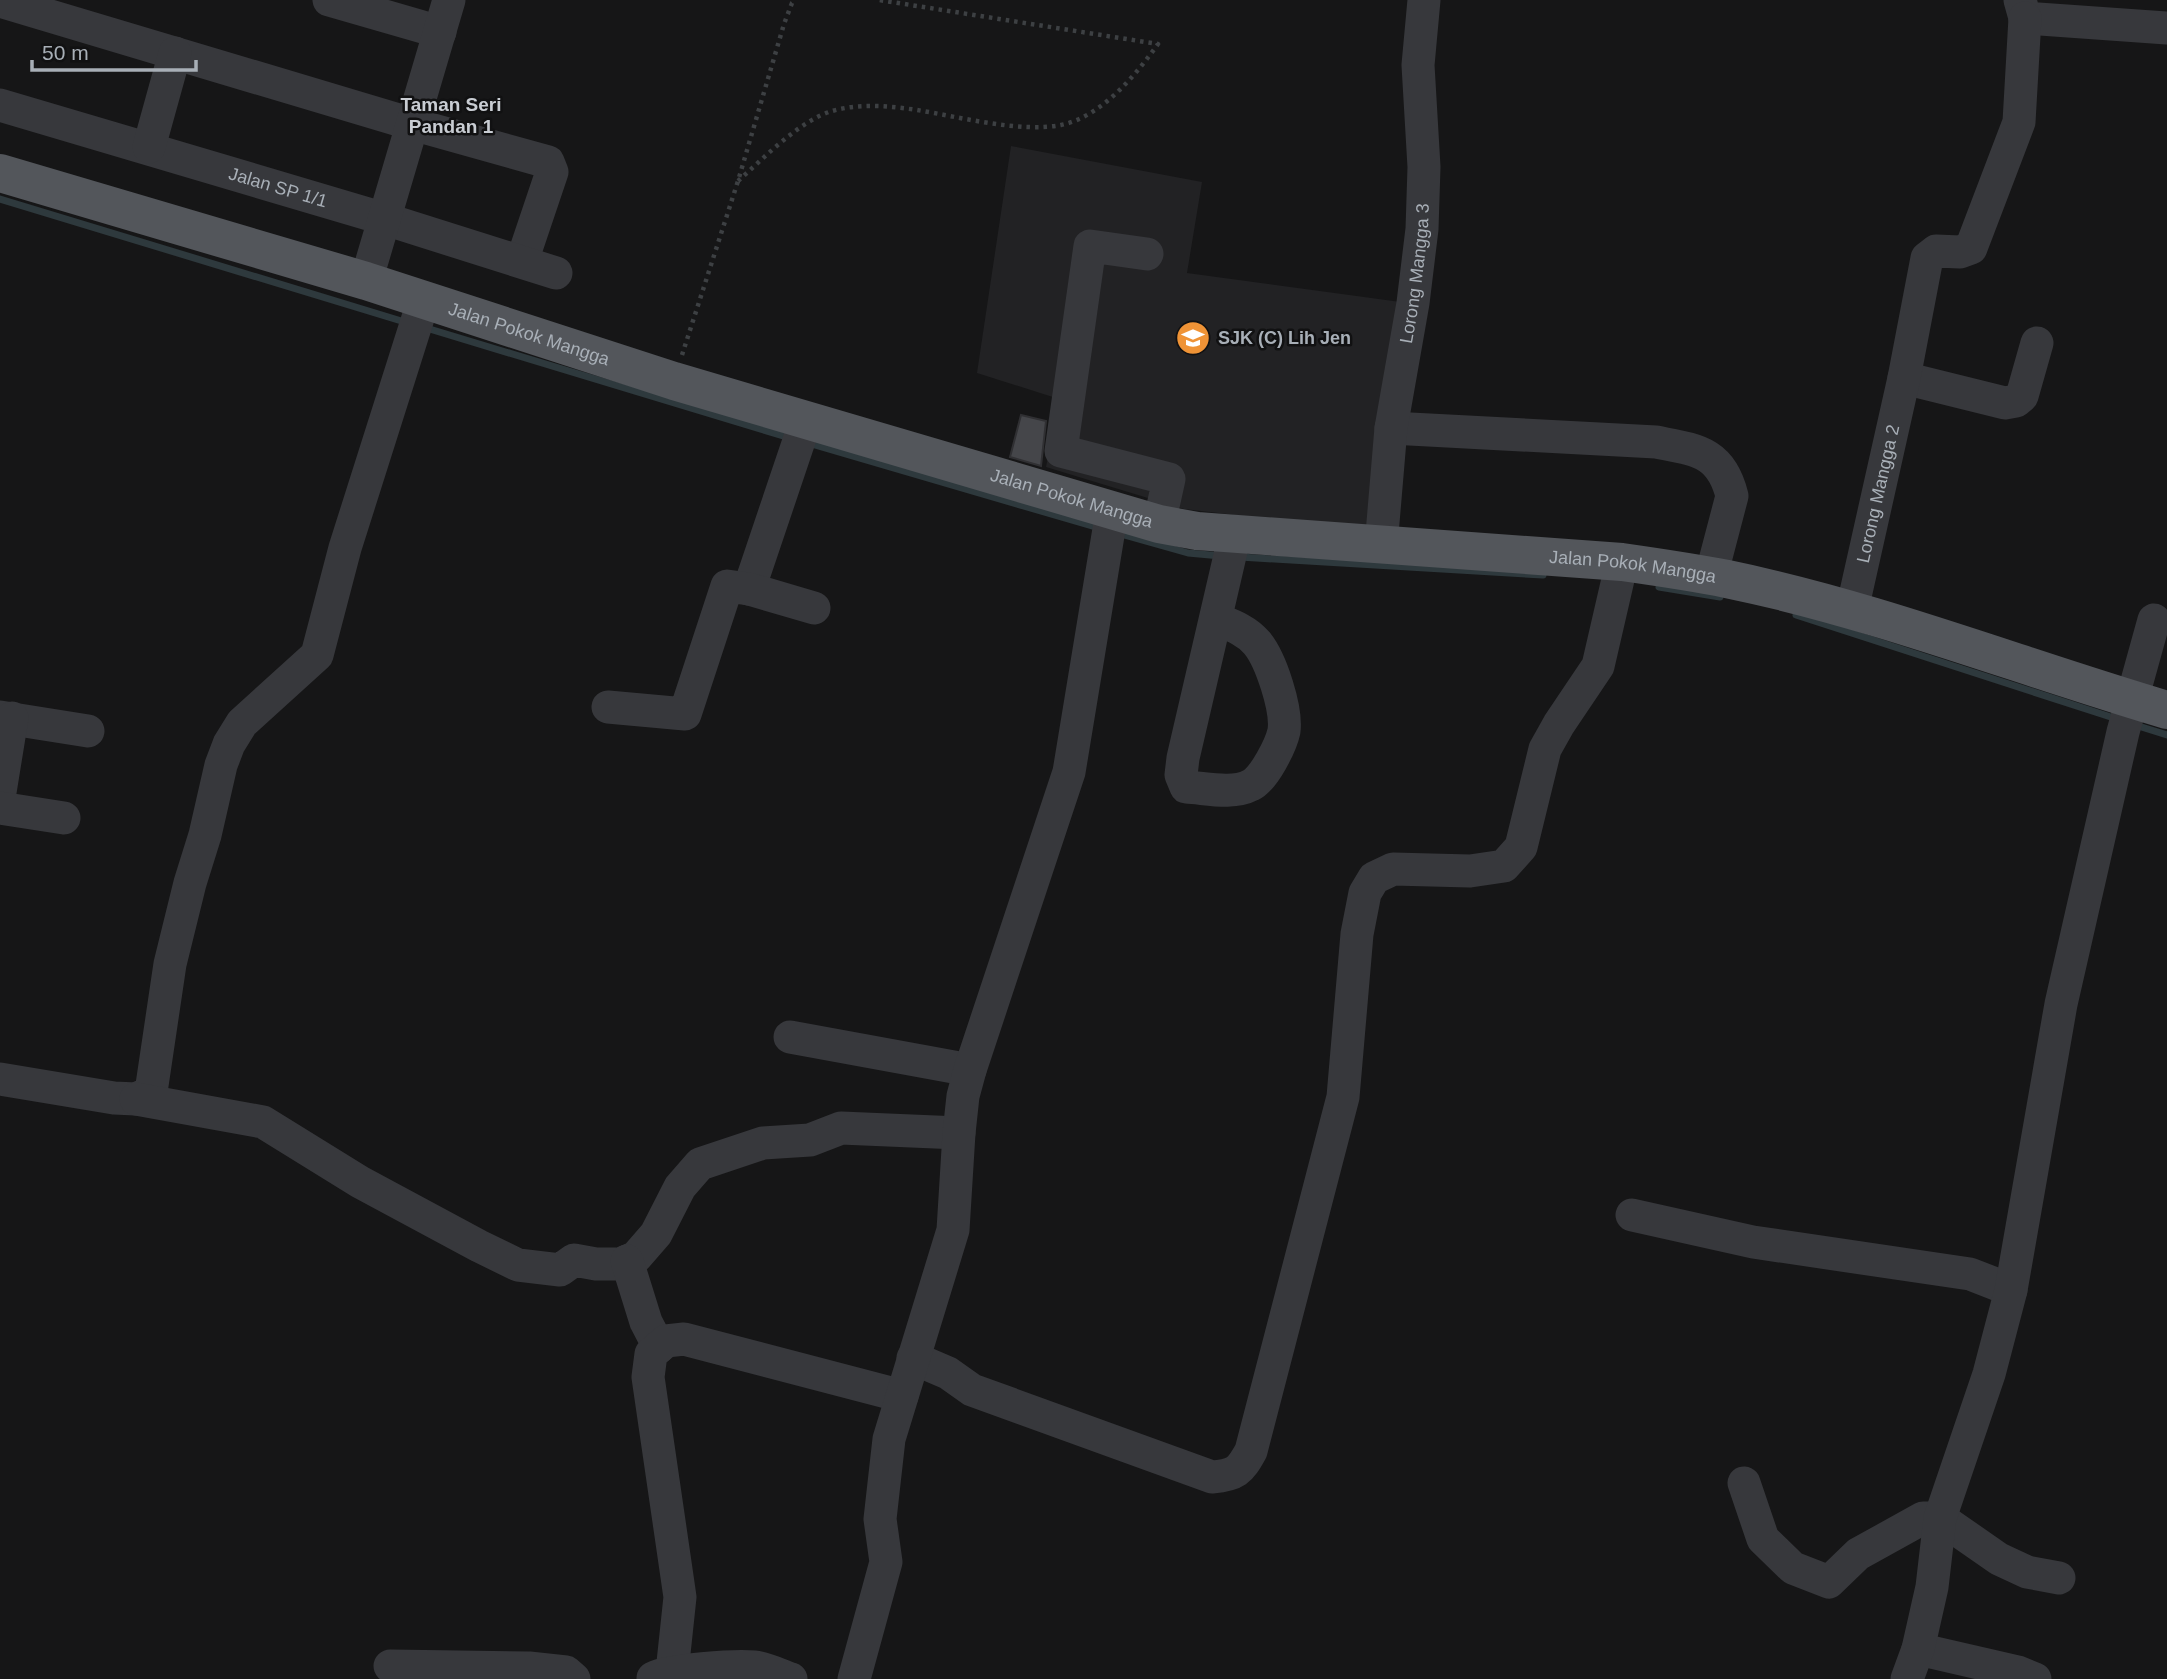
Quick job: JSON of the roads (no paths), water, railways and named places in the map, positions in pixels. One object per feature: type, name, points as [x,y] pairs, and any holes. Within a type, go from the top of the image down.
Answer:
[{"type":"main road","name":"Jalan Pokok Mangga","points":[[0,173],[366,281],[419,315],[674,381],[800,437],[1052,493],[1110,526],[1159,524],[1197,531],[1232,550],[1381,546],[1618,579],[1711,576],[1852,610],[2138,713]]},
{"type":"street","points":[[329,0],[440,32]]},
{"type":"street","points":[[366,281],[449,0]]},
{"type":"street","name":"Lorong Mangga 3","points":[[1381,546],[1391,428],[1413,303],[1422,229],[1424,167],[1418,65],[1424,0]]},
{"type":"street","points":[[0,1],[79,12],[175,53],[548,162],[552,172],[522,261]]},
{"type":"street","points":[[2022,9],[2167,28]]},
{"type":"street","name":"Lorong Mangga 2","points":[[1852,610],[1904,378],[1927,258],[1936,251],[1959,252],[1971,247],[2019,122],[2022,9]]},
{"type":"street","points":[[149,147],[175,53]]},
{"type":"street","name":"Jalan SP 1/1","points":[[0,105],[149,147],[556,273]]},
{"type":"street","points":[[1052,493],[1061,451],[1090,246],[1147,254]]},
{"type":"street","points":[[136,1099],[150,1092],[170,964],[221,765],[229,744],[242,723],[317,655],[345,548],[419,315]]},
{"type":"street","points":[[1904,378],[2005,403],[2017,401],[2022,396],[2037,343]]},
{"type":"street","points":[[1391,428],[1656,442],[1698,450],[1710,457],[1720,468],[1732,496],[1711,576]]},
{"type":"street","points":[[749,589],[800,437]]},
{"type":"street","points":[[1061,451],[1170,479],[1159,524]]},
{"type":"street","points":[[855,1679],[886,1562],[880,1519],[889,1439],[953,1230],[963,1096],[1069,772],[1110,526]]},
{"type":"street","points":[[1216,619],[1238,627],[1257,644],[1272,668],[1280,695],[1284,730],[1270,765],[1252,785],[1234,790],[1186,787],[1181,775],[1183,758],[1232,550]]},
{"type":"street","points":[[913,1358],[948,1373],[972,1390],[1212,1477],[1227,1476],[1241,1470],[1251,1451],[1343,1097],[1357,934],[1365,893],[1374,877],[1394,869],[1470,871],[1504,866],[1521,847],[1545,749],[1598,666],[1618,579]]},
{"type":"street","points":[[608,707],[685,713],[727,586],[749,589],[814,608]]},
{"type":"street","points":[[2035,1679],[2018,1672],[1912,1664],[1932,1587],[1940,1518],[1989,1374],[2011,1290],[2061,1004],[2138,713],[2154,620]]},
{"type":"street","points":[[0,792],[6,718],[88,731]]},
{"type":"street","points":[[0,808],[64,818]]},
{"type":"street","points":[[790,1037],[970,1070]]},
{"type":"street","points":[[0,1079],[114,1098],[136,1099],[263,1122],[359,1182],[518,1265],[559,1270],[574,1260],[620,1264],[636,1257],[656,1234],[680,1186],[700,1164],[763,1143],[810,1140],[841,1128],[959,1133]]},
{"type":"street","points":[[1632,1215],[1753,1242],[1970,1274],[2011,1290]]},
{"type":"street","points":[[627,1261],[646,1322],[659,1347]]},
{"type":"street","points":[[785,1678],[755,1667],[661,1676],[680,1597],[648,1377],[651,1354],[666,1341],[684,1339],[902,1396]]},
{"type":"street","points":[[1744,1483],[1763,1539],[1793,1568],[1829,1581],[1858,1554],[1923,1518],[1940,1518],[1999,1559],[2028,1572],[2059,1577]]},
{"type":"street","points":[[390,1666],[529,1668],[566,1672],[574,1679]]},
{"type":"waterway","points":[[0,199],[408,323]]},
{"type":"waterway","points":[[423,327],[790,438]]},
{"type":"waterway","points":[[808,443],[1099,528]]},
{"type":"waterway","points":[[1117,533],[1188,553],[1221,556]]},
{"type":"waterway","points":[[1240,557],[1543,575]]},
{"type":"waterway","points":[[1659,587],[1720,597]]},
{"type":"waterway","points":[[1796,615],[2117,719]]},
{"type":"waterway","points":[[2135,725],[2167,735]]},
{"type":"place","name":"SJK (C) Lih Jen","points":[[1193,338]]},
{"type":"district","name":"Taman Seri Pandan 1","points":[[451,115]]}]
